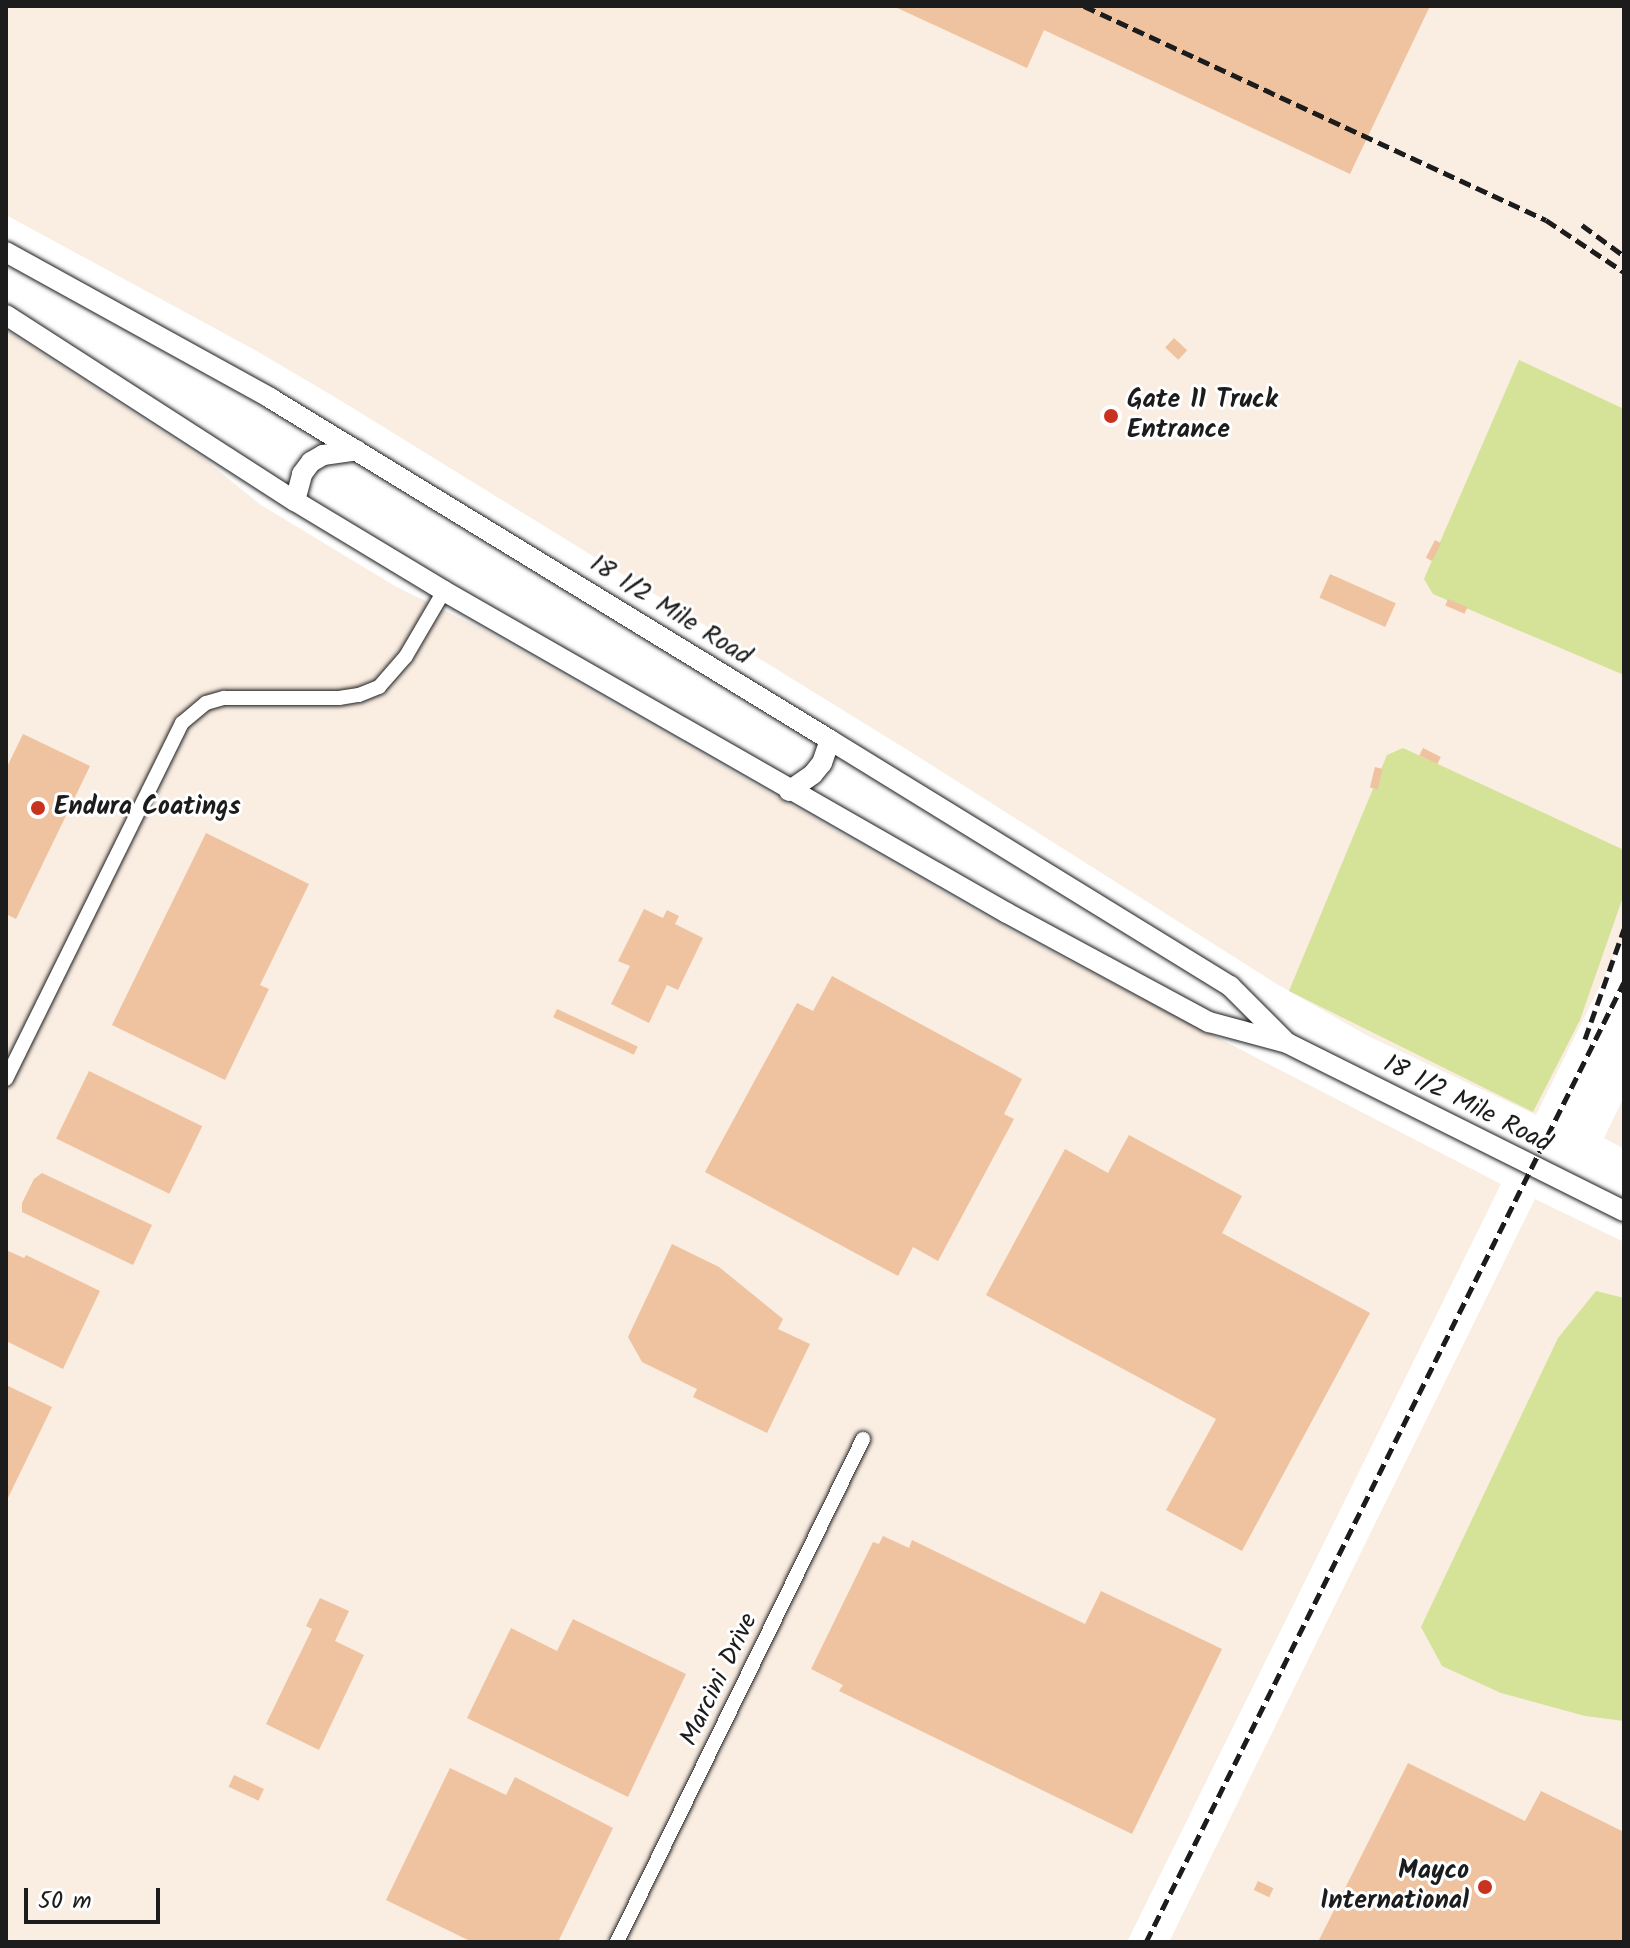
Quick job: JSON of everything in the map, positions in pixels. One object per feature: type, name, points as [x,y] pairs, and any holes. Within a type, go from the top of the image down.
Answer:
[{"type":"street","name":"18 1/2 Mile Road","points":[[6,252],[197,355],[357,450],[1230,986],[1287,1043]]},
{"type":"street","name":"18 1/2 Mile Road","points":[[6,315],[295,501],[789,791],[1209,1022],[1287,1043],[1624,1211]]},
{"type":"street","points":[[295,501],[297,486],[311,462],[323,455],[357,450]]},
{"type":"street","points":[[6,1079],[182,723],[206,703],[224,698],[339,698],[359,695],[379,687],[406,656],[444,591]]},
{"type":"street","points":[[789,791],[813,774],[822,763],[830,740]]},
{"type":"street","name":"Marcini Drive","points":[[617,1942],[863,1439]]},
{"type":"shaded area","points":[[6,6],[1624,6],[1624,937],[1536,1115],[1368,1036],[1275,983],[914,754],[338,399],[253,349],[6,215]]},
{"type":"shaded area","points":[[6,330],[204,459],[261,505],[395,586],[486,631],[1017,934],[1501,1184],[1127,1942],[6,1942]]},
{"type":"shaded area","points":[[1624,1097],[1624,1149],[1604,1138]]},
{"type":"shaded area","points":[[1535,1199],[1624,1242],[1624,1942],[1169,1942]]},
{"type":"green space","points":[[1519,360],[1624,409],[1624,675],[1433,594],[1424,579]]},
{"type":"green space","points":[[1403,748],[1624,850],[1624,894],[1580,1020],[1533,1112],[1289,991],[1387,755]]},
{"type":"green space","points":[[1596,1291],[1624,1298],[1624,1721],[1585,1716],[1501,1693],[1442,1666],[1421,1627],[1558,1338]]},
{"type":"building","points":[[893,6],[1430,6],[1350,174],[1044,30],[1027,68]]},
{"type":"building","points":[[1174,338],[1187,350],[1178,360],[1165,348]]},
{"type":"building","name":"Gate 11 Truck Entrance","points":[[1112,406],[1120,414],[1108,425],[1101,417]]},
{"type":"building","points":[[1435,540],[1441,543],[1432,561],[1426,558]]},
{"type":"building","points":[[1330,574],[1396,603],[1385,627],[1319,598]]},
{"type":"building","points":[[1448,599],[1467,607],[1465,614],[1445,605]]},
{"type":"building","name":"Endura Coatings","points":[[23,734],[90,766],[16,919],[6,914],[6,769]]},
{"type":"building","points":[[1423,748],[1441,757],[1437,764],[1419,755]]},
{"type":"building","points":[[1375,767],[1383,769],[1378,789],[1370,787]]},
{"type":"building","points":[[206,833],[309,884],[260,985],[269,989],[225,1080],[112,1025]]},
{"type":"building","points":[[644,909],[663,918],[667,910],[679,916],[675,924],[703,938],[678,990],[667,985],[649,1023],[611,1004],[630,966],[618,961]]},
{"type":"building","points":[[832,976],[1022,1079],[1004,1114],[1014,1119],[938,1261],[913,1247],[898,1276],[705,1172],[797,1003],[813,1011]]},
{"type":"building","points":[[557,1009],[638,1047],[634,1055],[553,1017]]},
{"type":"building","points":[[89,1071],[202,1126],[169,1194],[56,1138]]},
{"type":"building","points":[[1129,1135],[1242,1196],[1222,1233],[1370,1313],[1242,1551],[1166,1510],[1216,1419],[986,1295],[1065,1149],[1108,1173]]},
{"type":"building","points":[[42,1173],[152,1225],[133,1265],[22,1212],[22,1203],[34,1179]]},
{"type":"building","points":[[672,1244],[719,1267],[783,1319],[778,1329],[810,1344],[767,1433],[693,1397],[697,1389],[642,1362],[628,1337]]},
{"type":"building","points":[[6,1250],[24,1258],[26,1255],[100,1291],[63,1369],[6,1341]]},
{"type":"building","points":[[6,1385],[52,1407],[6,1502]]},
{"type":"building","points":[[883,1536],[909,1548],[912,1540],[1085,1624],[1101,1591],[1222,1649],[1132,1834],[839,1691],[843,1685],[811,1669],[873,1542],[879,1544]]},
{"type":"building","points":[[320,1598],[349,1611],[335,1641],[364,1655],[319,1750],[266,1724],[312,1629],[306,1626]]},
{"type":"building","points":[[573,1619],[686,1674],[628,1797],[467,1718],[511,1628],[557,1651]]},
{"type":"building","name":"Mayco International","points":[[1408,1763],[1525,1821],[1541,1791],[1624,1832],[1624,1942],[1318,1942]]},
{"type":"building","points":[[450,1768],[506,1795],[515,1777],[613,1828],[558,1942],[472,1942],[386,1900]]},
{"type":"building","points":[[234,1775],[264,1789],[258,1801],[229,1787]]},
{"type":"building","points":[[1258,1881],[1273,1888],[1269,1897],[1254,1890]]},
{"type":"railway","points":[[1084,6],[1546,220],[1624,272]]},
{"type":"railway","points":[[1582,225],[1624,256]]},
{"type":"railway","points":[[1585,1039],[1624,929]]},
{"type":"railway","points":[[1146,1942],[1624,982]]},
{"type":"place","name":"Gate 11 Truck Entrance","points":[[1111,416]]},
{"type":"place","name":"Endura Coatings","points":[[38,808]]},
{"type":"place","name":"Mayco International","points":[[1485,1887]]}]
